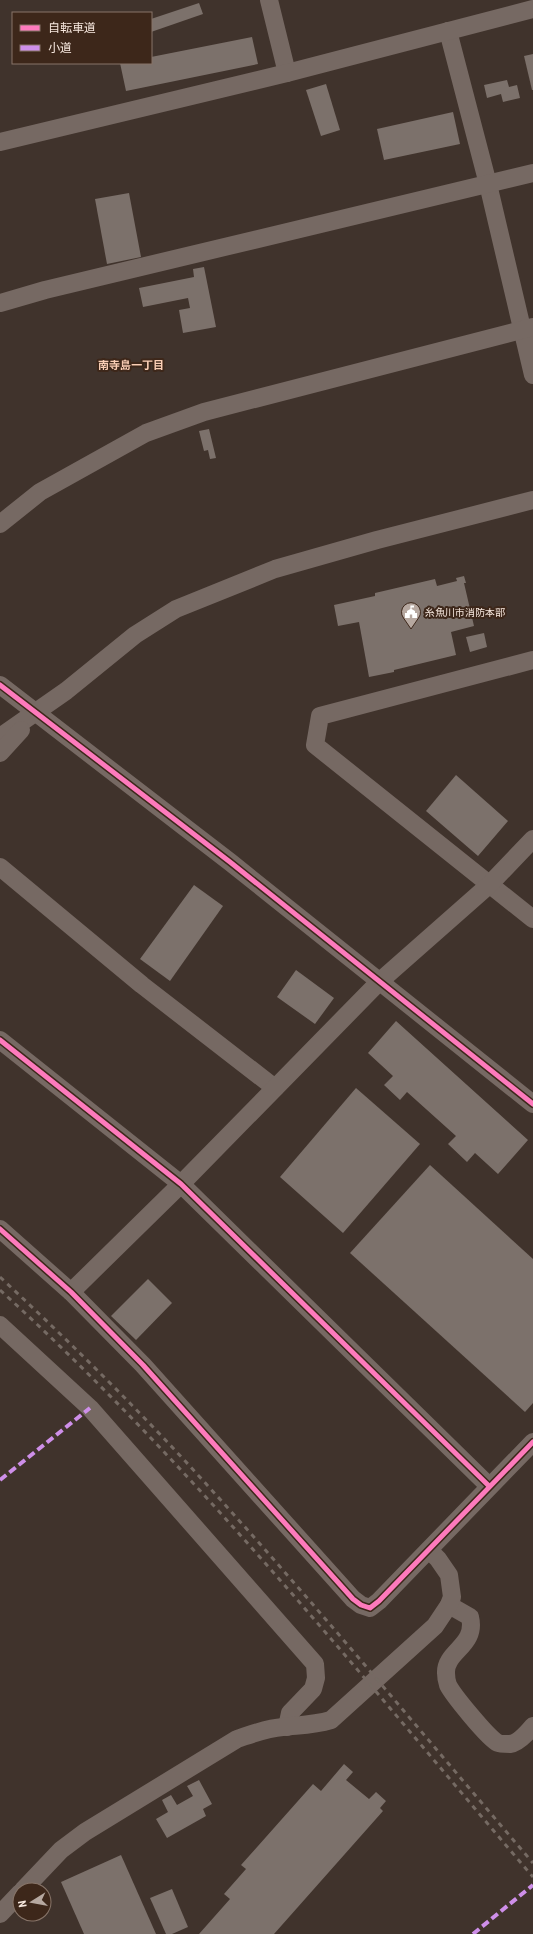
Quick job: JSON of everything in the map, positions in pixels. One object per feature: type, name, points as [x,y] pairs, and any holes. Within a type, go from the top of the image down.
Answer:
[{"type":"street","points":[[269,0],[287,72]]},
{"type":"street","points":[[0,142],[287,72],[533,9]]},
{"type":"street","points":[[448,31],[527,329],[533,374]]},
{"type":"street","points":[[0,303],[53,288],[533,173]]},
{"type":"street","points":[[4,515],[40,492],[146,434],[204,412],[527,329]]},
{"type":"street","points":[[0,737],[36,713],[134,635],[176,609],[212,593],[274,569],[377,540],[533,500]]},
{"type":"street","points":[[533,660],[320,716],[315,745],[533,919]]},
{"type":"street","points":[[0,685],[230,862],[533,1104]]},
{"type":"street","points":[[0,754],[36,713]]},
{"type":"street","points":[[71,1292],[181,1184],[379,982],[489,885],[533,839]]},
{"type":"street","points":[[0,867],[142,985],[275,1088]]},
{"type":"street","points":[[0,1040],[181,1184],[490,1486]]},
{"type":"street","points":[[0,1229],[71,1292],[143,1365],[353,1599],[361,1605],[370,1608],[379,1601],[533,1442]]},
{"type":"street","points":[[0,1325],[90,1408],[315,1664],[316,1678],[313,1689],[290,1713],[287,1727]]},
{"type":"street","points":[[31,1882],[61,1850],[85,1832],[124,1806],[237,1739],[262,1731],[313,1725],[331,1720],[435,1626],[449,1605],[452,1597],[449,1575],[438,1559],[429,1550]]},
{"type":"street","points":[[449,1605],[470,1618],[473,1628],[467,1639],[447,1666],[446,1673],[448,1685],[455,1696],[489,1736],[498,1743],[511,1744],[526,1734],[533,1726]]},
{"type":"street","points":[[0,1914],[12,1901]]},
{"type":"building","points":[[199,3],[203,14],[152,32],[152,19]]},
{"type":"building","points":[[252,37],[258,64],[126,91],[120,64],[152,64],[152,57]]},
{"type":"building","points":[[533,54],[533,90],[532,90],[524,56]]},
{"type":"building","points":[[507,80],[509,87],[517,85],[520,98],[503,102],[501,94],[487,98],[484,85]]},
{"type":"building","points":[[326,84],[340,130],[321,136],[306,90]]},
{"type":"building","points":[[453,112],[460,144],[384,160],[377,129]]},
{"type":"building","points":[[129,193],[141,257],[107,264],[95,199]]},
{"type":"building","points":[[204,267],[216,327],[183,333],[179,310],[190,308],[188,298],[143,307],[139,288],[194,277],[193,269]]},
{"type":"building","points":[[209,429],[216,458],[210,459],[208,450],[204,451],[199,431]]},
{"type":"building","name":"糸魚川市消防本部","points":[[464,576],[466,583],[464,583],[474,626],[451,632],[456,655],[394,670],[394,672],[369,677],[359,622],[338,626],[334,605],[375,596],[375,593],[435,579],[437,586],[457,581],[456,578]]},
{"type":"building","points":[[484,633],[487,647],[470,652],[466,637]]},
{"type":"building","points":[[456,775],[508,821],[478,856],[426,811]]},
{"type":"building","points":[[194,885],[223,906],[170,981],[140,959]]},
{"type":"building","points":[[296,970],[334,998],[315,1024],[277,997]]},
{"type":"building","points":[[396,1021],[528,1140],[498,1174],[475,1153],[467,1162],[448,1144],[456,1136],[407,1092],[400,1100],[384,1085],[393,1076],[368,1053]]},
{"type":"building","points":[[356,1088],[420,1144],[343,1233],[280,1177]]},
{"type":"building","points":[[430,1165],[533,1259],[533,1403],[525,1412],[350,1253]]},
{"type":"building","points":[[148,1279],[172,1303],[136,1340],[111,1316]]},
{"type":"building","points":[[344,1764],[353,1772],[346,1780],[369,1799],[376,1792],[386,1801],[380,1808],[383,1811],[274,1934],[199,1934],[230,1899],[224,1894],[246,1869],[241,1865],[313,1784],[321,1791]]},
{"type":"building","points":[[199,1780],[212,1804],[203,1809],[206,1816],[167,1838],[156,1819],[168,1812],[162,1800],[171,1795],[177,1805],[193,1796],[187,1786]]},
{"type":"building","points":[[121,1855],[156,1934],[84,1934],[61,1882]]},
{"type":"building","points":[[172,1889],[188,1927],[172,1934],[166,1934],[150,1898]]},
{"type":"railway","points":[[0,1277],[106,1379],[208,1486],[331,1626],[533,1863]]},
{"type":"railway","points":[[0,1290],[72,1358],[142,1429],[209,1501],[276,1575],[533,1877]]},
{"type":"marked path","points":[[0,1480],[90,1408]]},
{"type":"marked path","points":[[473,1934],[533,1885]]},
{"type":"cycle path","points":[[0,685],[230,862],[533,1104]]},
{"type":"cycle path","points":[[0,1040],[181,1184],[489,1486]]},
{"type":"cycle path","points":[[0,1229],[71,1292],[143,1365],[353,1599],[361,1605],[370,1608],[379,1601],[533,1442]]},
{"type":"place","name":"糸魚川市消防本部","points":[[411,629]]},
{"type":"district","name":"南寺島一丁目","points":[[131,365]]}]
